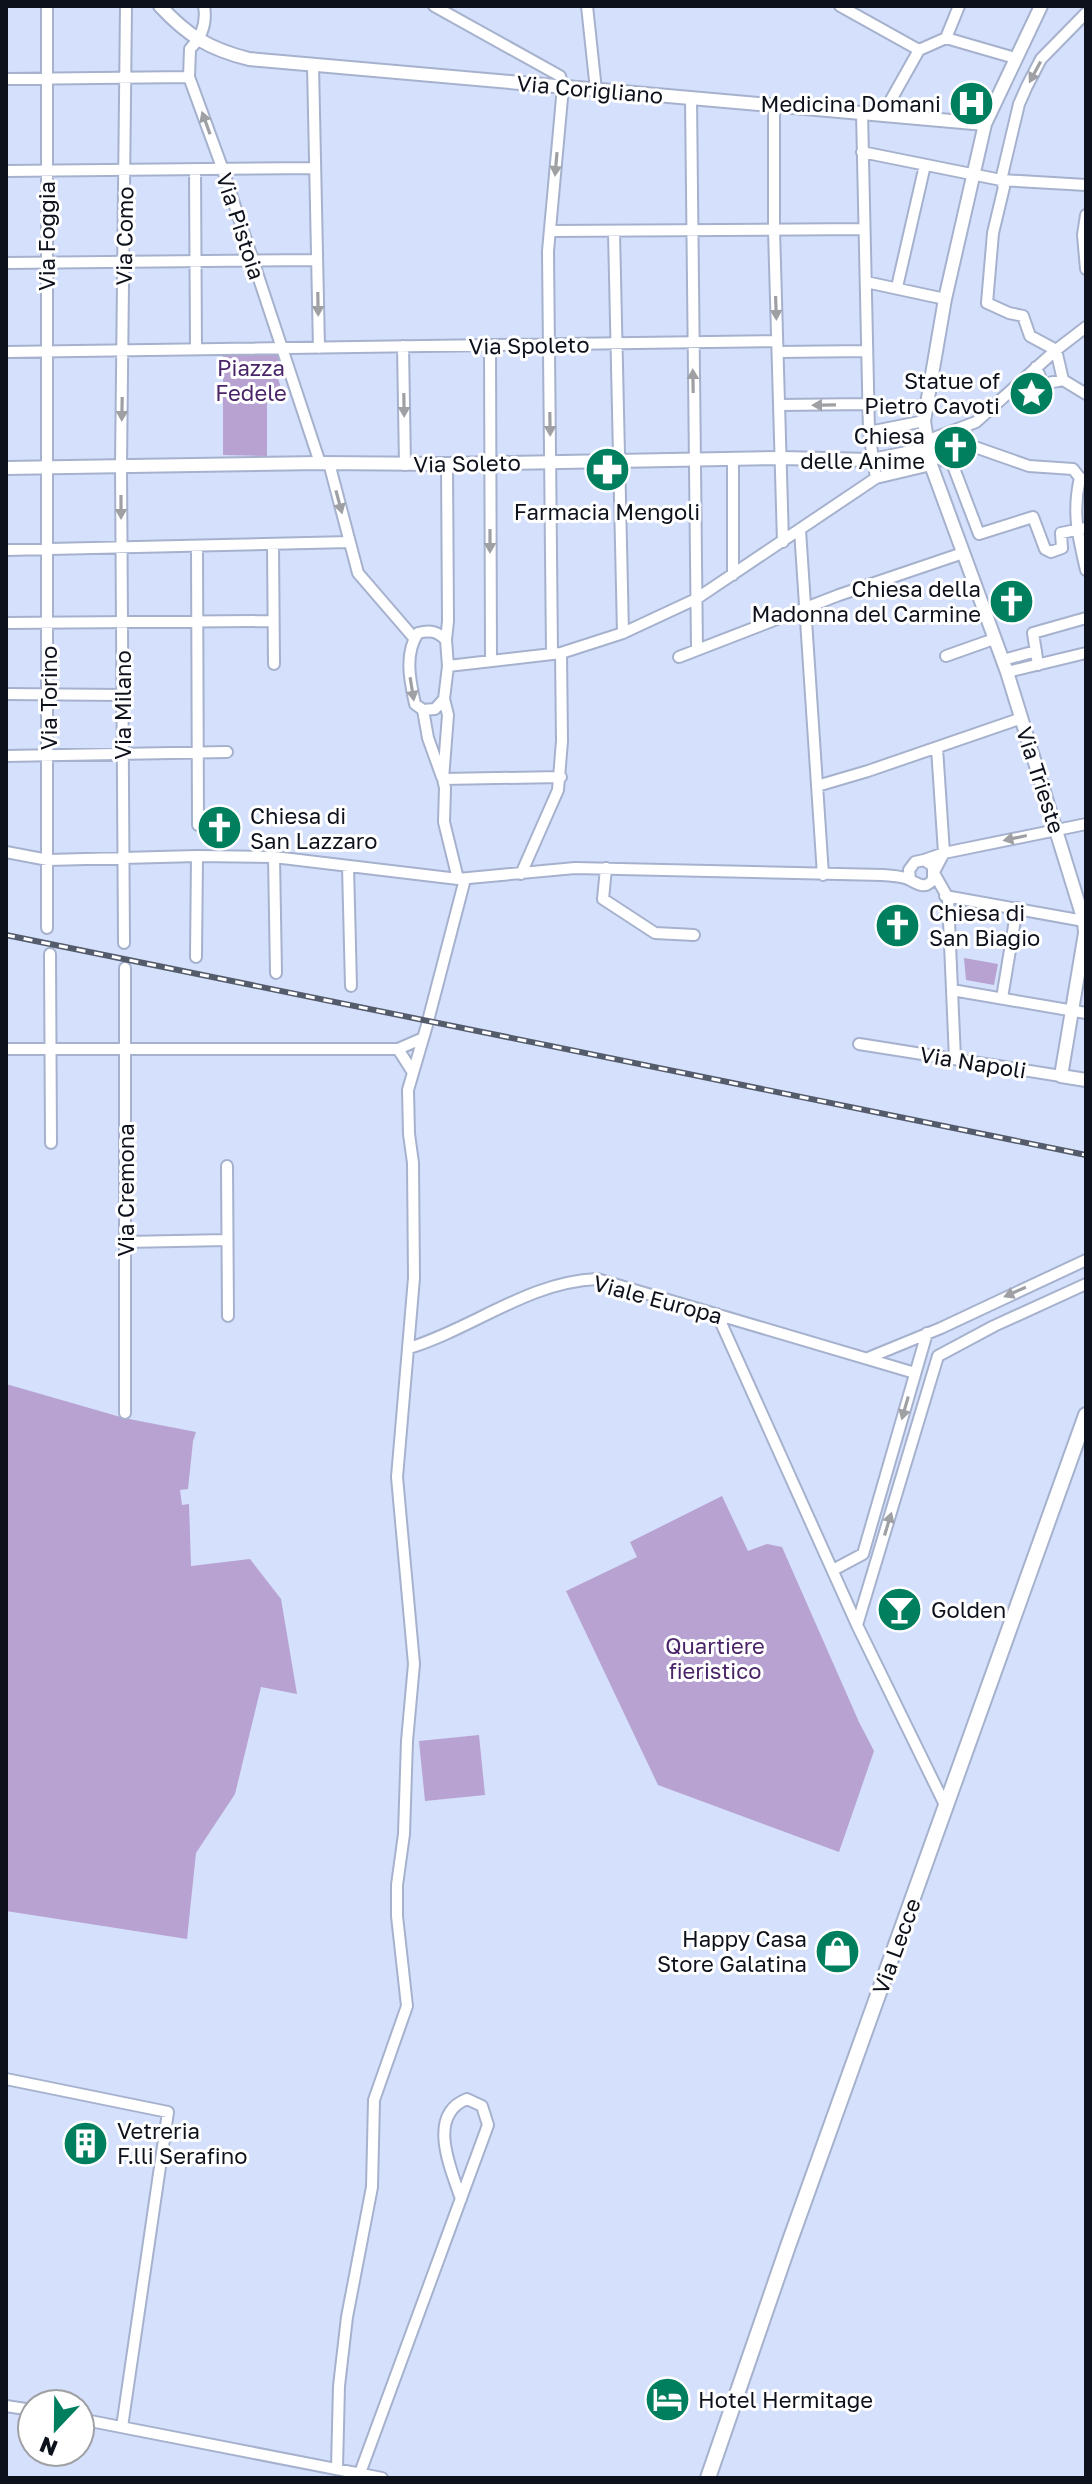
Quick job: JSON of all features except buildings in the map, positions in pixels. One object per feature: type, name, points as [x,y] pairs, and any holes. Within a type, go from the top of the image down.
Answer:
[{"type":"main road","name":"Via Lecce","points":[[708,2478],[946,1807],[1080,1449],[1086,1415]]},
{"type":"street","name":"Via Foggia","points":[[47,6],[48,467]]},
{"type":"street","name":"Via Como","points":[[121,466],[126,6]]},
{"type":"street","points":[[160,6],[198,41]]},
{"type":"street","points":[[6,79],[189,77],[190,49],[205,26],[204,6]]},
{"type":"street","points":[[434,6],[560,76],[563,87],[550,231],[549,344],[561,777],[521,874]]},
{"type":"street","points":[[587,6],[596,90]]},
{"type":"street","points":[[840,6],[919,50]]},
{"type":"street","points":[[946,38],[959,6]]},
{"type":"street","name":"Via Trieste","points":[[1041,6],[985,124],[945,299],[924,421],[928,453],[1005,666],[1085,921],[1061,1076]]},
{"type":"street","points":[[1063,380],[1056,350],[1030,336],[1023,316],[987,303],[993,233],[1004,187],[1001,180],[1019,104],[1041,59],[1086,13]]},
{"type":"street","points":[[883,114],[919,50],[946,38],[1015,58]]},
{"type":"street","name":"Via Corigliano","points":[[198,41],[221,52],[249,59],[985,124]]},
{"type":"street","points":[[313,65],[319,348]]},
{"type":"street","name":"Via Pistoia","points":[[189,77],[324,463],[358,573],[414,638]]},
{"type":"street","points":[[691,98],[697,650]]},
{"type":"street","points":[[774,106],[774,230],[783,542]]},
{"type":"street","points":[[862,112],[869,432],[876,478]]},
{"type":"street","points":[[862,152],[1001,180],[1086,185]]},
{"type":"street","points":[[897,287],[925,165]]},
{"type":"street","points":[[6,171],[315,168]]},
{"type":"street","points":[[195,169],[196,349]]},
{"type":"street","points":[[1086,215],[1083,235],[1086,269]]},
{"type":"street","points":[[550,231],[864,229]]},
{"type":"street","points":[[614,232],[623,633]]},
{"type":"street","points":[[6,263],[317,260]]},
{"type":"street","points":[[866,282],[945,299]]},
{"type":"street","points":[[448,666],[556,653],[623,633],[696,599],[876,478],[928,453],[963,427],[976,422],[1036,367],[1086,327]]},
{"type":"street","name":"Via Spoleto","points":[[6,352],[693,342],[867,351]]},
{"type":"street","points":[[490,345],[491,660]]},
{"type":"street","points":[[403,346],[405,465]]},
{"type":"street","points":[[1036,367],[1043,384],[1063,380],[1086,394]]},
{"type":"street","points":[[779,405],[868,404]]},
{"type":"street","points":[[869,432],[924,421]]},
{"type":"street","points":[[963,427],[972,446],[1029,466],[1073,469],[1083,479],[1074,502],[1086,570]]},
{"type":"street","points":[[928,453],[952,463],[979,534],[1033,517],[1045,549],[1051,552],[1062,548],[1061,533],[1081,529]]},
{"type":"street","name":"Via Soleto","points":[[6,468],[781,458],[872,460],[928,453]]},
{"type":"street","points":[[733,459],[733,575]]},
{"type":"street","points":[[337,2468],[339,2386],[347,2317],[372,2187],[374,2100],[407,2006],[397,1916],[414,1664],[397,1477],[414,1278],[413,1163],[408,1090],[462,879],[444,822],[443,779],[448,715],[444,699],[448,666],[447,464]]},
{"type":"street","name":"Via Milano","points":[[121,466],[124,943]]},
{"type":"street","name":"Via Torino","points":[[47,928],[48,467]]},
{"type":"street","points":[[800,530],[823,875]]},
{"type":"street","points":[[6,550],[350,542]]},
{"type":"street","points":[[273,545],[271,621],[274,664]]},
{"type":"street","points":[[197,547],[198,825]]},
{"type":"street","points":[[679,657],[806,607],[963,553]]},
{"type":"street","points":[[1038,665],[1033,633],[1086,618]]},
{"type":"street","points":[[6,623],[271,621]]},
{"type":"street","points":[[444,699],[435,709],[423,710],[415,704],[410,684],[409,652],[418,633],[428,631],[446,640]]},
{"type":"street","points":[[946,656],[994,639]]},
{"type":"street","points":[[1005,666],[1036,651]]},
{"type":"street","points":[[1005,666],[1038,665],[1086,653]]},
{"type":"street","points":[[6,694],[122,695]]},
{"type":"street","points":[[423,710],[428,738],[443,779]]},
{"type":"street","points":[[817,786],[1022,718]]},
{"type":"street","points":[[926,886],[944,853],[937,748]]},
{"type":"street","points":[[6,756],[227,752]]},
{"type":"street","points":[[443,779],[561,777]]},
{"type":"street","points":[[883,875],[944,853],[1086,824]]},
{"type":"street","points":[[6,852],[48,860],[274,857],[462,879],[575,868],[883,875],[910,880],[948,898],[1085,921]]},
{"type":"street","points":[[196,957],[197,856]]},
{"type":"street","points":[[274,857],[276,973]]},
{"type":"street","points":[[924,860],[929,862],[948,898],[955,1059]]},
{"type":"street","points":[[910,880],[911,865]]},
{"type":"street","points":[[348,866],[351,986]]},
{"type":"street","points":[[606,868],[603,899],[655,933],[694,935]]},
{"type":"street","points":[[1002,998],[1017,908]]},
{"type":"street","points":[[50,954],[51,1143]]},
{"type":"street","name":"Via Cremona","points":[[125,968],[125,1413]]},
{"type":"street","points":[[952,990],[1086,1013]]},
{"type":"street","points":[[6,1049],[398,1049],[421,1039]]},
{"type":"street","name":"Via Napoli","points":[[859,1044],[1086,1080]]},
{"type":"street","points":[[398,1049],[412,1071]]},
{"type":"street","points":[[227,1166],[228,1316]]},
{"type":"street","points":[[125,1242],[227,1240]]},
{"type":"street","points":[[868,1358],[1086,1260]]},
{"type":"street","name":"Viale Europa","points":[[409,1348],[433,1341],[544,1288],[575,1280],[597,1279],[915,1373]]},
{"type":"street","points":[[938,1356],[1086,1284]]},
{"type":"street","points":[[717,1314],[857,1625],[946,1807]]},
{"type":"street","points":[[857,1625],[938,1356],[927,1333]]},
{"type":"street","points":[[833,1570],[863,1554],[927,1333]]},
{"type":"street","points":[[863,1554],[878,1559]]},
{"type":"street","points":[[6,2079],[168,2112],[122,2427]]},
{"type":"street","points":[[356,2474],[461,2199],[488,2125],[482,2106],[467,2099],[456,2103],[448,2113],[443,2137],[461,2199]]},
{"type":"street","points":[[96,2422],[382,2478]]},
{"type":"green space","name":"Piazza Fedele","points":[[279,353],[283,365],[275,368],[284,398],[267,400],[267,456],[223,455],[223,354]]},
{"type":"green space","points":[[964,958],[998,964],[994,985],[966,980]]},
{"type":"green space","points":[[6,1384],[124,1418],[196,1432],[188,1489],[180,1490],[182,1505],[189,1504],[191,1566],[250,1559],[281,1599],[297,1694],[261,1687],[235,1794],[196,1853],[187,1939],[6,1911]]},
{"type":"green space","name":"Quartiere fieristico","points":[[722,1496],[748,1551],[767,1544],[782,1547],[874,1751],[839,1852],[658,1785],[566,1591],[637,1557],[630,1542]]},
{"type":"green space","points":[[479,1735],[485,1795],[425,1801],[419,1741]]},
{"type":"railway","points":[[6,935],[1086,1155]]},
{"type":"place","name":"Medicina Domani","points":[[972,103]]},
{"type":"place","name":"Statue of Pietro Cavoti","points":[[1031,393]]},
{"type":"place","name":"Chiesa delle Anime","points":[[956,448]]},
{"type":"place","name":"Farmacia Mengoli","points":[[607,470]]},
{"type":"place","name":"Chiesa della Madonna del Carmine","points":[[1012,601]]},
{"type":"place","name":"Chiesa di San Lazzaro","points":[[219,828]]},
{"type":"place","name":"Chiesa di San Biagio","points":[[898,925]]},
{"type":"place","name":"Golden","points":[[900,1609]]},
{"type":"place","name":"Happy Casa Store Galatina","points":[[838,1951]]},
{"type":"place","name":"Vetreria F.lli Serafino","points":[[86,2143]]},
{"type":"place","name":"Hotel Hermitage","points":[[667,2399]]}]
